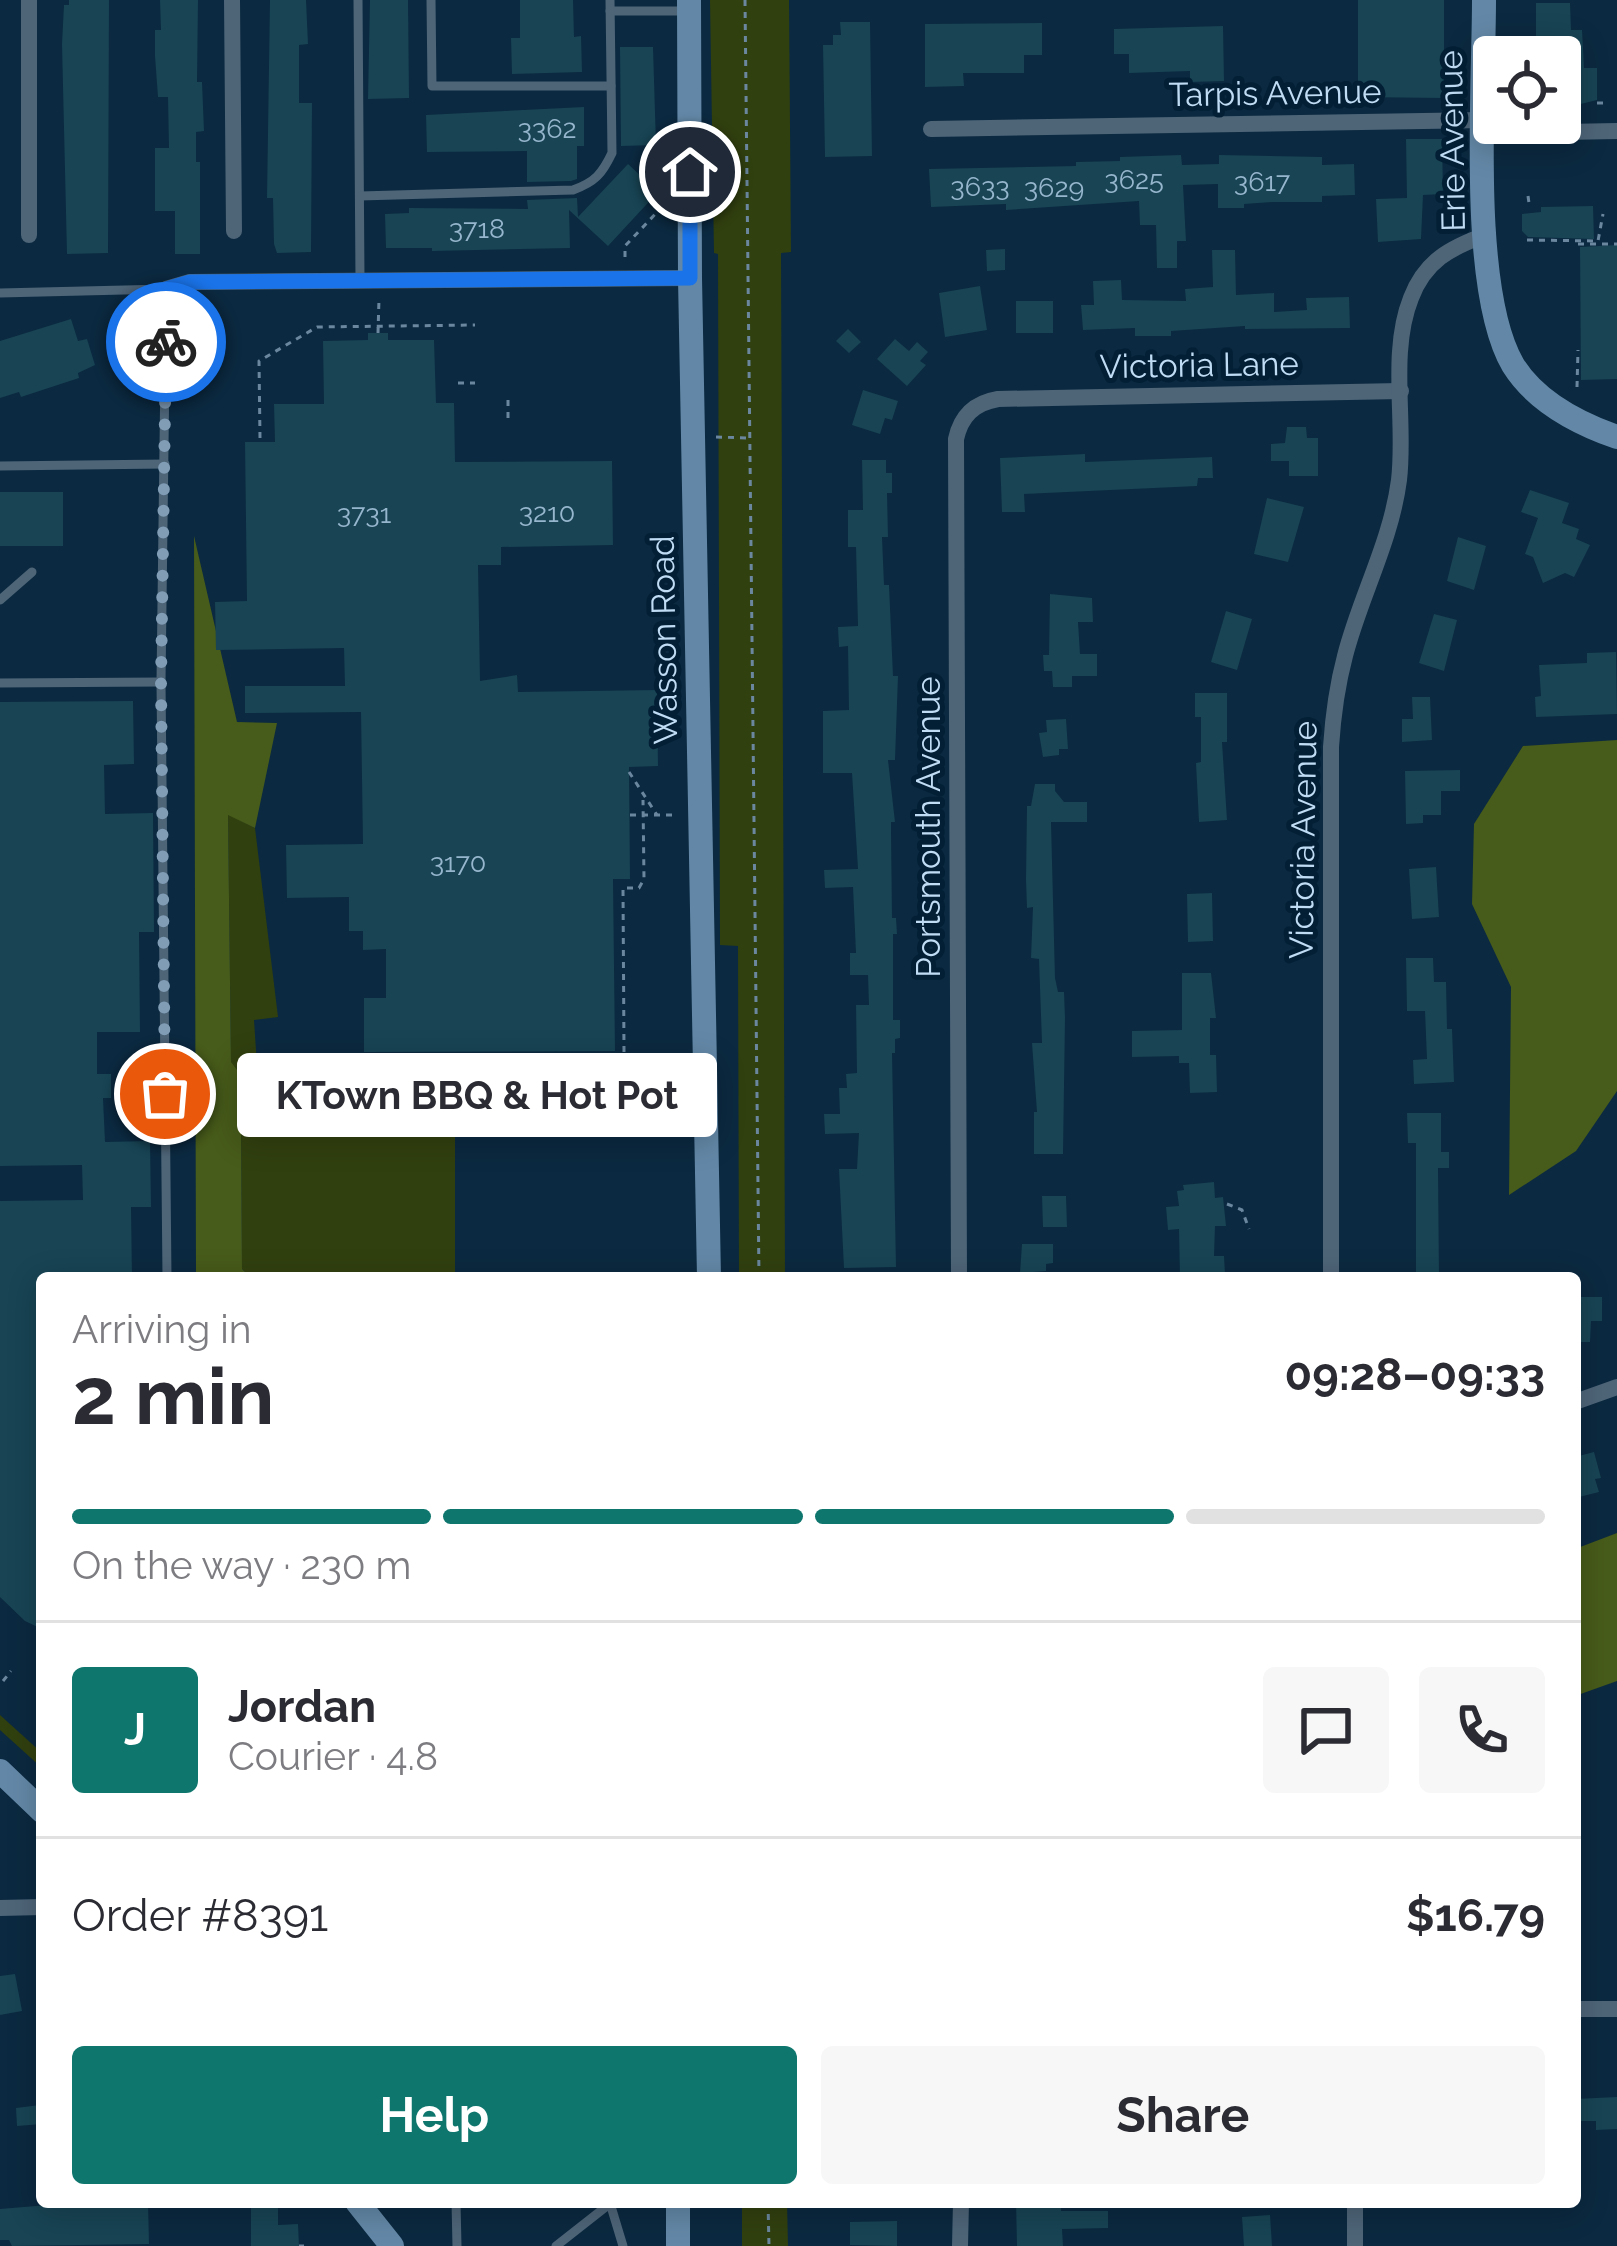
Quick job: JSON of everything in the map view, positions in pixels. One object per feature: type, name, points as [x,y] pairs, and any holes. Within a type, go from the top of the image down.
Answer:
[{"type":"street","points":[[28,0],[29,235]]},
{"type":"street","points":[[232,0],[234,231]]},
{"type":"street","name":"Erie Avenue","points":[[1484,0],[1484,36]]},
{"type":"street","name":"Wasson Road","points":[[689,6],[709,1272]]},
{"type":"street","name":"Tarpis Avenue","points":[[931,129],[1473,120]]},
{"type":"street","name":"Tarpis Avenue","points":[[1581,132],[1617,131]]},
{"type":"street","name":"Erie Avenue","points":[[1484,144],[1485,236],[1492,303],[1504,347],[1516,369],[1557,409],[1617,437]]},
{"type":"street","name":"Victoria Avenue","points":[[1331,1272],[1331,746],[1345,653],[1382,548],[1399,478],[1403,333],[1409,302],[1420,278],[1450,248],[1485,236]]},
{"type":"street","points":[[166,289],[190,282],[690,278]]},
{"type":"street","name":"Victoria Lane","points":[[998,399],[1401,391]]},
{"type":"street","name":"Portsmouth Avenue","points":[[959,1272],[956,439],[967,413],[998,399]]},
{"type":"street","points":[[1581,1400],[1617,1387]]},
{"type":"street","points":[[0,1771],[36,1805]]},
{"type":"street","points":[[0,1908],[36,1907]]},
{"type":"street","points":[[1581,2009],[1617,2009]]},
{"type":"street","points":[[362,2208],[392,2246]]},
{"type":"street","points":[[678,2208],[678,2246]]},
{"type":"street","points":[[961,2208],[961,2246]]},
{"type":"street","points":[[1355,2208],[1355,2246]]},
{"type":"lane","points":[[358,0],[361,279]]},
{"type":"lane","points":[[431,0],[432,86],[611,86]]},
{"type":"lane","points":[[360,196],[573,190],[592,183],[612,153],[610,6],[689,6]]},
{"type":"lane","points":[[0,293],[166,289],[161,682],[167,1272]]},
{"type":"lane","points":[[0,466],[165,464]]},
{"type":"lane","points":[[0,600],[32,572]]},
{"type":"lane","points":[[0,683],[161,682]]},
{"type":"lane","points":[[375,1070],[705,1062]]},
{"type":"lane","points":[[456,2208],[458,2246]]},
{"type":"lane","points":[[556,2246],[604,2208]]},
{"type":"lane","points":[[613,2208],[623,2246]]},
{"type":"path","points":[[745,0],[759,1272]]},
{"type":"path","points":[[1598,103],[1608,103]]},
{"type":"path","points":[[1528,196],[1529,203]]},
{"type":"path","points":[[626,257],[625,246],[662,208],[669,208]]},
{"type":"path","points":[[640,212],[649,222]]},
{"type":"path","points":[[1527,240],[1598,241],[1603,214]]},
{"type":"path","points":[[1578,244],[1617,244]]},
{"type":"path","points":[[378,333],[379,298]]},
{"type":"path","points":[[260,438],[259,361],[316,327],[475,325]]},
{"type":"path","points":[[1577,387],[1578,350]]},
{"type":"path","points":[[458,383],[475,383]]},
{"type":"path","points":[[508,398],[508,418]]},
{"type":"path","points":[[693,439],[750,438]]},
{"type":"path","points":[[629,772],[657,815]]},
{"type":"path","points":[[625,1064],[623,888],[638,888],[644,879],[643,800]]},
{"type":"path","points":[[629,815],[679,815]]},
{"type":"path","points":[[1227,1204],[1242,1210],[1250,1229]]},
{"type":"path","points":[[3,1681],[11,1671]]},
{"type":"path","points":[[768,2208],[769,2246]]},
{"type":"green space","points":[[710,0],[789,0],[791,252],[781,253],[785,1272],[739,1272],[738,946],[720,945],[718,254],[714,253]]},
{"type":"green space","points":[[194,536],[237,722],[277,723],[255,828],[228,815],[231,1062],[264,1106],[241,1129],[245,1272],[196,1272]]},
{"type":"green space","points":[[1617,740],[1617,1091],[1576,1151],[1509,1195],[1511,987],[1472,904],[1474,824],[1523,746]]},
{"type":"green space","points":[[228,814],[255,828],[278,1017],[254,1020],[259,1096],[374,1089],[375,1078],[465,1084],[455,1089],[455,1272],[245,1272],[241,1129],[231,1062]]},
{"type":"green space","points":[[1617,1533],[1617,1681],[1581,1694],[1581,1547]]},
{"type":"green space","points":[[0,1715],[36,1748],[36,1763],[0,1730]]},
{"type":"green space","points":[[742,2208],[787,2208],[788,2246],[742,2246]]},
{"type":"building","points":[[69,0],[109,0],[108,253],[67,254],[62,44],[64,5]]},
{"type":"building","points":[[160,0],[198,0],[197,82],[202,82],[204,131],[196,132],[200,254],[175,254],[175,211],[155,211],[155,148],[169,148],[168,97],[158,97],[155,56],[155,30],[161,30]]},
{"type":"building","points":[[270,0],[306,0],[308,44],[299,45],[299,103],[312,103],[311,252],[277,253],[274,244],[273,198],[267,198]]},
{"type":"building","points":[[370,0],[408,0],[409,98],[368,99]]},
{"type":"building","points":[[520,0],[573,0],[582,72],[512,74],[511,38],[520,38]]},
{"type":"building","points":[[1358,0],[1444,0],[1444,98],[1358,97]]},
{"type":"building","points":[[1536,3],[1570,3],[1571,30],[1582,30],[1584,68],[1597,68],[1597,100],[1581,104],[1581,36],[1536,36]]},
{"type":"building","points":[[840,22],[870,22],[872,156],[825,157],[823,45],[833,45],[833,35],[841,35]]},
{"type":"building","points":[[1042,23],[1042,55],[1024,55],[1024,73],[963,73],[964,86],[925,87],[925,24]]},
{"type":"building","points":[[1223,26],[1224,81],[1190,82],[1190,71],[1129,73],[1129,54],[1114,54],[1114,29]]},
{"type":"building","points":[[620,47],[653,47],[656,145],[621,146]]},
{"type":"building","points":[[584,107],[584,146],[577,146],[577,179],[571,181],[527,182],[527,151],[427,152],[426,115]]},
{"type":"building","points":[[1406,139],[1442,139],[1443,194],[1423,195],[1421,239],[1378,242],[1376,199],[1407,198]]},
{"type":"building","points":[[1181,155],[1182,165],[1219,164],[1219,155],[1322,157],[1322,165],[1354,164],[1355,195],[1322,196],[1322,202],[1218,208],[1218,184],[1183,185],[1186,241],[1177,241],[1177,268],[1157,268],[1156,225],[1140,225],[1139,201],[1006,210],[1006,204],[931,207],[929,169],[1076,166],[1076,162],[1120,161],[1120,157]]},
{"type":"building","points":[[628,164],[658,192],[608,246],[569,210],[570,248],[386,248],[385,214],[409,213],[409,208],[528,209],[527,200],[577,198],[578,217]]},
{"type":"building","points":[[1593,206],[1594,239],[1528,237],[1522,231],[1522,214],[1541,212],[1541,207]]},
{"type":"building","points":[[1617,245],[1617,379],[1581,380],[1580,247]]},
{"type":"building","points":[[1005,249],[1005,270],[987,271],[986,250]]},
{"type":"building","points":[[1212,250],[1235,250],[1236,295],[1274,293],[1274,312],[1307,310],[1306,298],[1349,297],[1350,328],[1245,326],[1171,331],[1171,336],[1135,336],[1135,328],[1083,330],[1081,305],[1094,305],[1093,281],[1121,280],[1122,300],[1186,301],[1185,289],[1213,287]]},
{"type":"building","points":[[980,286],[987,330],[945,337],[939,293]]},
{"type":"building","points":[[1016,301],[1053,301],[1053,333],[1016,333]]},
{"type":"building","points":[[71,319],[78,341],[87,339],[95,365],[78,373],[79,378],[21,397],[19,392],[0,398],[0,341]]},
{"type":"building","points":[[848,329],[861,342],[849,353],[836,341]]},
{"type":"building","points":[[368,333],[388,333],[388,340],[434,340],[436,403],[454,403],[455,462],[612,461],[613,545],[501,547],[501,565],[478,565],[480,681],[517,675],[518,692],[657,690],[658,766],[629,767],[630,879],[613,879],[615,1051],[364,1052],[364,998],[386,998],[386,949],[363,950],[363,931],[349,931],[349,897],[287,898],[286,845],[363,844],[361,712],[245,713],[245,686],[345,686],[344,648],[216,650],[215,602],[247,601],[245,442],[275,442],[274,404],[324,404],[323,341],[368,340]]},
{"type":"building","points":[[895,339],[909,351],[917,342],[928,352],[920,361],[926,365],[907,386],[877,359]]},
{"type":"building","points":[[863,390],[898,401],[892,420],[885,418],[880,434],[852,425]]},
{"type":"building","points":[[1287,427],[1306,427],[1307,438],[1318,438],[1318,476],[1289,476],[1289,461],[1271,461],[1271,444],[1285,443]]},
{"type":"building","points":[[1085,454],[1085,462],[1212,457],[1213,478],[1198,478],[1197,486],[1024,494],[1025,512],[1002,512],[1000,458]]},
{"type":"building","points":[[862,460],[886,460],[886,473],[892,473],[892,493],[887,493],[888,537],[882,537],[893,676],[898,676],[895,760],[888,760],[895,822],[891,822],[892,918],[896,918],[897,934],[893,934],[893,1020],[900,1020],[900,1038],[895,1039],[892,1053],[896,1267],[844,1268],[839,1169],[857,1169],[859,1133],[825,1134],[824,1114],[840,1114],[839,1088],[847,1088],[846,1074],[857,1073],[856,1005],[869,1005],[868,975],[850,975],[850,953],[856,953],[853,887],[825,888],[824,870],[858,869],[852,773],[823,773],[823,711],[849,710],[848,646],[839,647],[838,627],[858,626],[856,547],[848,547],[848,510],[863,510]]},
{"type":"building","points":[[1530,490],[1569,503],[1562,523],[1579,529],[1576,539],[1590,545],[1574,577],[1565,573],[1543,583],[1533,557],[1525,554],[1538,518],[1521,512]]},
{"type":"building","points":[[0,492],[63,492],[63,546],[0,546]]},
{"type":"building","points":[[1267,498],[1304,507],[1288,562],[1254,554]]},
{"type":"building","points":[[1458,537],[1486,546],[1474,590],[1447,581]]},
{"type":"building","points":[[1050,594],[1092,598],[1093,622],[1078,622],[1080,654],[1097,654],[1097,676],[1072,676],[1072,687],[1053,687],[1052,671],[1044,671],[1043,655],[1049,655]]},
{"type":"building","points":[[1226,611],[1252,619],[1237,670],[1211,662]]},
{"type":"building","points":[[1434,614],[1457,620],[1444,671],[1419,663]]},
{"type":"building","points":[[1616,652],[1617,714],[1536,717],[1535,697],[1541,696],[1539,665],[1587,663],[1587,653]]},
{"type":"building","points":[[1195,693],[1227,693],[1227,742],[1222,742],[1227,820],[1199,822],[1196,763],[1201,762],[1201,717],[1195,717]]},
{"type":"building","points":[[1412,697],[1430,697],[1432,740],[1402,742],[1402,719],[1413,719]]},
{"type":"building","points":[[133,701],[134,764],[104,765],[105,814],[153,813],[154,932],[139,932],[140,1032],[97,1032],[97,1074],[111,1074],[111,1098],[103,1098],[105,1142],[150,1141],[151,1207],[131,1207],[132,1272],[36,1272],[36,1626],[0,1597],[0,1201],[83,1200],[82,1165],[0,1166],[0,702]]},
{"type":"building","points":[[1066,719],[1068,749],[1043,757],[1039,733],[1047,732],[1046,720]]},
{"type":"building","points":[[1460,770],[1460,791],[1441,791],[1441,815],[1423,815],[1423,823],[1406,824],[1405,771]]},
{"type":"building","points":[[1035,784],[1055,784],[1064,802],[1087,802],[1087,822],[1051,822],[1055,978],[1058,992],[1064,992],[1065,1018],[1063,1154],[1034,1154],[1037,1112],[1032,1043],[1042,1043],[1039,959],[1031,958],[1033,907],[1027,908],[1026,880],[1027,806],[1031,806]]},
{"type":"building","points":[[1436,867],[1439,917],[1412,919],[1409,869]]},
{"type":"building","points":[[1212,893],[1213,941],[1188,942],[1187,894]]},
{"type":"building","points":[[1406,958],[1433,958],[1434,982],[1446,982],[1454,1082],[1414,1084],[1413,1060],[1427,1059],[1425,1011],[1407,1011]]},
{"type":"building","points":[[1182,973],[1211,973],[1216,1018],[1210,1018],[1210,1055],[1216,1055],[1217,1092],[1190,1093],[1189,1063],[1179,1063],[1179,1056],[1132,1057],[1132,1031],[1182,1030]]},
{"type":"building","points":[[1407,1113],[1441,1113],[1441,1152],[1449,1152],[1449,1168],[1438,1168],[1439,1272],[1416,1272],[1416,1143],[1408,1143]]},
{"type":"building","points":[[1214,1182],[1215,1198],[1223,1197],[1226,1226],[1215,1226],[1214,1256],[1224,1256],[1225,1272],[1180,1272],[1179,1229],[1168,1230],[1166,1207],[1179,1206],[1177,1191],[1184,1190],[1183,1185]]},
{"type":"building","points":[[1042,1196],[1066,1196],[1067,1227],[1043,1227]]},
{"type":"building","points":[[1022,1244],[1053,1244],[1053,1263],[1046,1264],[1046,1271],[1020,1272]]},
{"type":"building","points":[[1581,1297],[1602,1297],[1602,1321],[1591,1321],[1590,1342],[1581,1342]]},
{"type":"building","points":[[1594,1452],[1601,1478],[1595,1479],[1599,1492],[1581,1496],[1581,1455]]},
{"type":"building","points":[[15,1974],[22,2011],[0,2015],[0,1976]]},
{"type":"building","points":[[1617,2097],[1617,2129],[1596,2130],[1596,2121],[1581,2121],[1581,2099]]},
{"type":"building","points":[[36,2106],[36,2124],[17,2126],[16,2108]]},
{"type":"building","points":[[148,2208],[149,2244],[12,2246],[9,2240],[0,2240],[0,2209]]},
{"type":"building","points":[[251,2208],[278,2208],[278,2225],[298,2224],[299,2246],[251,2246]]},
{"type":"building","points":[[1016,2208],[1108,2211],[1108,2228],[1062,2229],[1063,2246],[1017,2246]]},
{"type":"building","points":[[1270,2215],[1272,2246],[1244,2246],[1242,2217]]},
{"type":"building","points":[[897,2221],[897,2246],[850,2245],[850,2222]]},
{"type":"way so far","points":[[165,1094],[161,682],[166,342]]},
{"type":"place","name":"KTown BBQ & Hot Pot","points":[[165,1094]]},
{"type":"route","points":[[166,342],[166,289],[190,282],[690,278],[690,172]]}]
